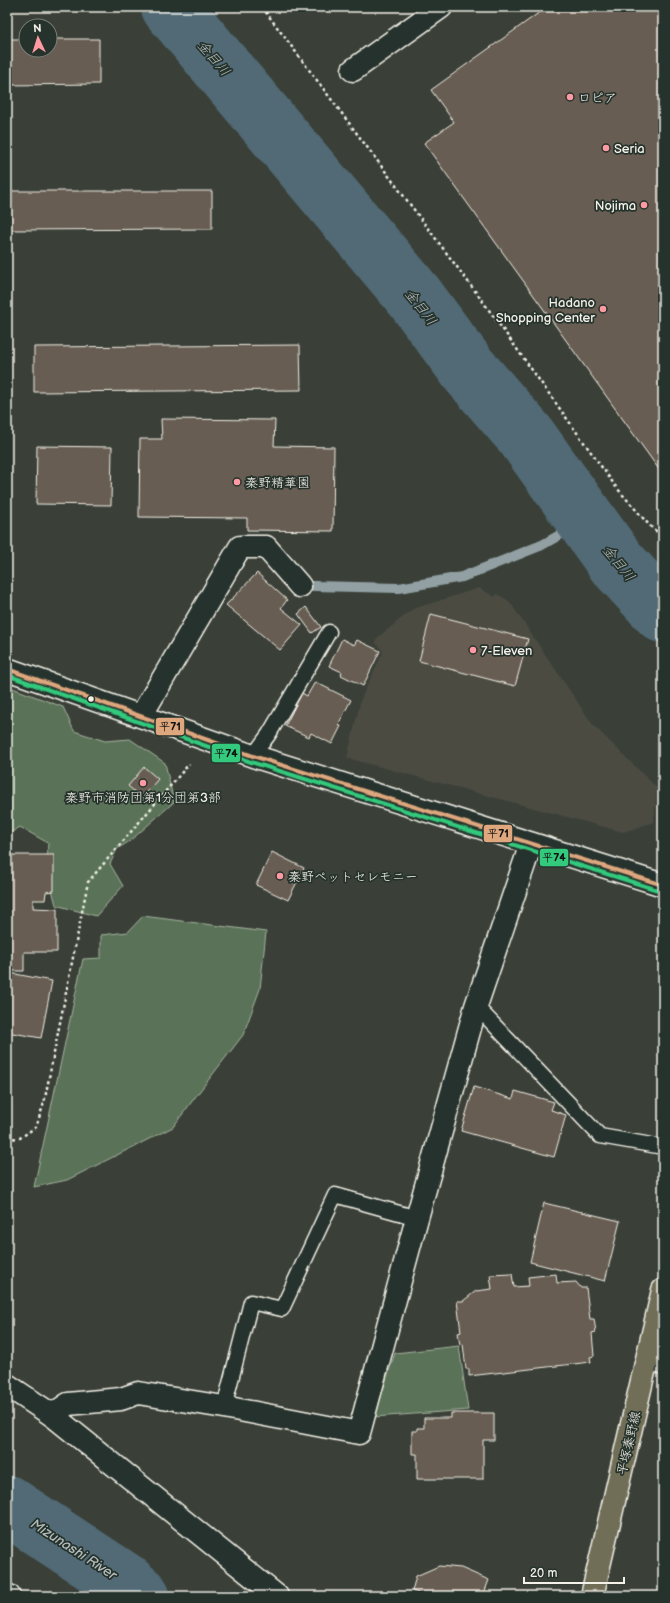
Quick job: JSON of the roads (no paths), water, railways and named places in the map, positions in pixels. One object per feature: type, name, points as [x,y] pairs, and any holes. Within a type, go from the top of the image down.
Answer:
[{"type":"main road","name":"平塚秦野線","points":[[592,1596],[655,1365],[663,1290]]},
{"type":"street","points":[[353,70],[441,7]]},
{"type":"street","points":[[141,716],[240,547],[266,548],[300,586]]},
{"type":"street","points":[[7,669],[253,756],[663,885]]},
{"type":"street","points":[[52,1415],[68,1404],[121,1399],[138,1393],[224,1407],[360,1434],[417,1218],[476,1006],[531,844]]},
{"type":"street","points":[[7,1385],[52,1415],[277,1596]]},
{"type":"lane","points":[[253,756],[269,734],[329,632]]},
{"type":"lane","points":[[476,1006],[600,1136],[663,1147]]},
{"type":"lane","points":[[224,1407],[250,1302],[282,1309],[335,1195],[417,1218]]},
{"type":"waterway","name":"金目川","points":[[171,7],[414,296],[468,369],[526,436],[616,562],[663,613]]},
{"type":"waterway","points":[[314,586],[399,588],[462,577],[542,545],[586,520]]},
{"type":"waterway","name":"Mizunashi River","points":[[7,1505],[124,1582],[140,1596]]},
{"type":"place","name":"ロピア","points":[[570,97]]},
{"type":"place","name":"Seria","points":[[606,148]]},
{"type":"place","name":"Nojima","points":[[644,205]]},
{"type":"place","name":"Hadano Shopping Center","points":[[603,309]]},
{"type":"place","name":"秦野精華園","points":[[237,482]]},
{"type":"place","name":"7-Eleven","points":[[473,650]]},
{"type":"place","name":"秦野市消防団第1分団第3部","points":[[143,783]]},
{"type":"place","name":"秦野ペットセレモニー","points":[[280,876]]}]
